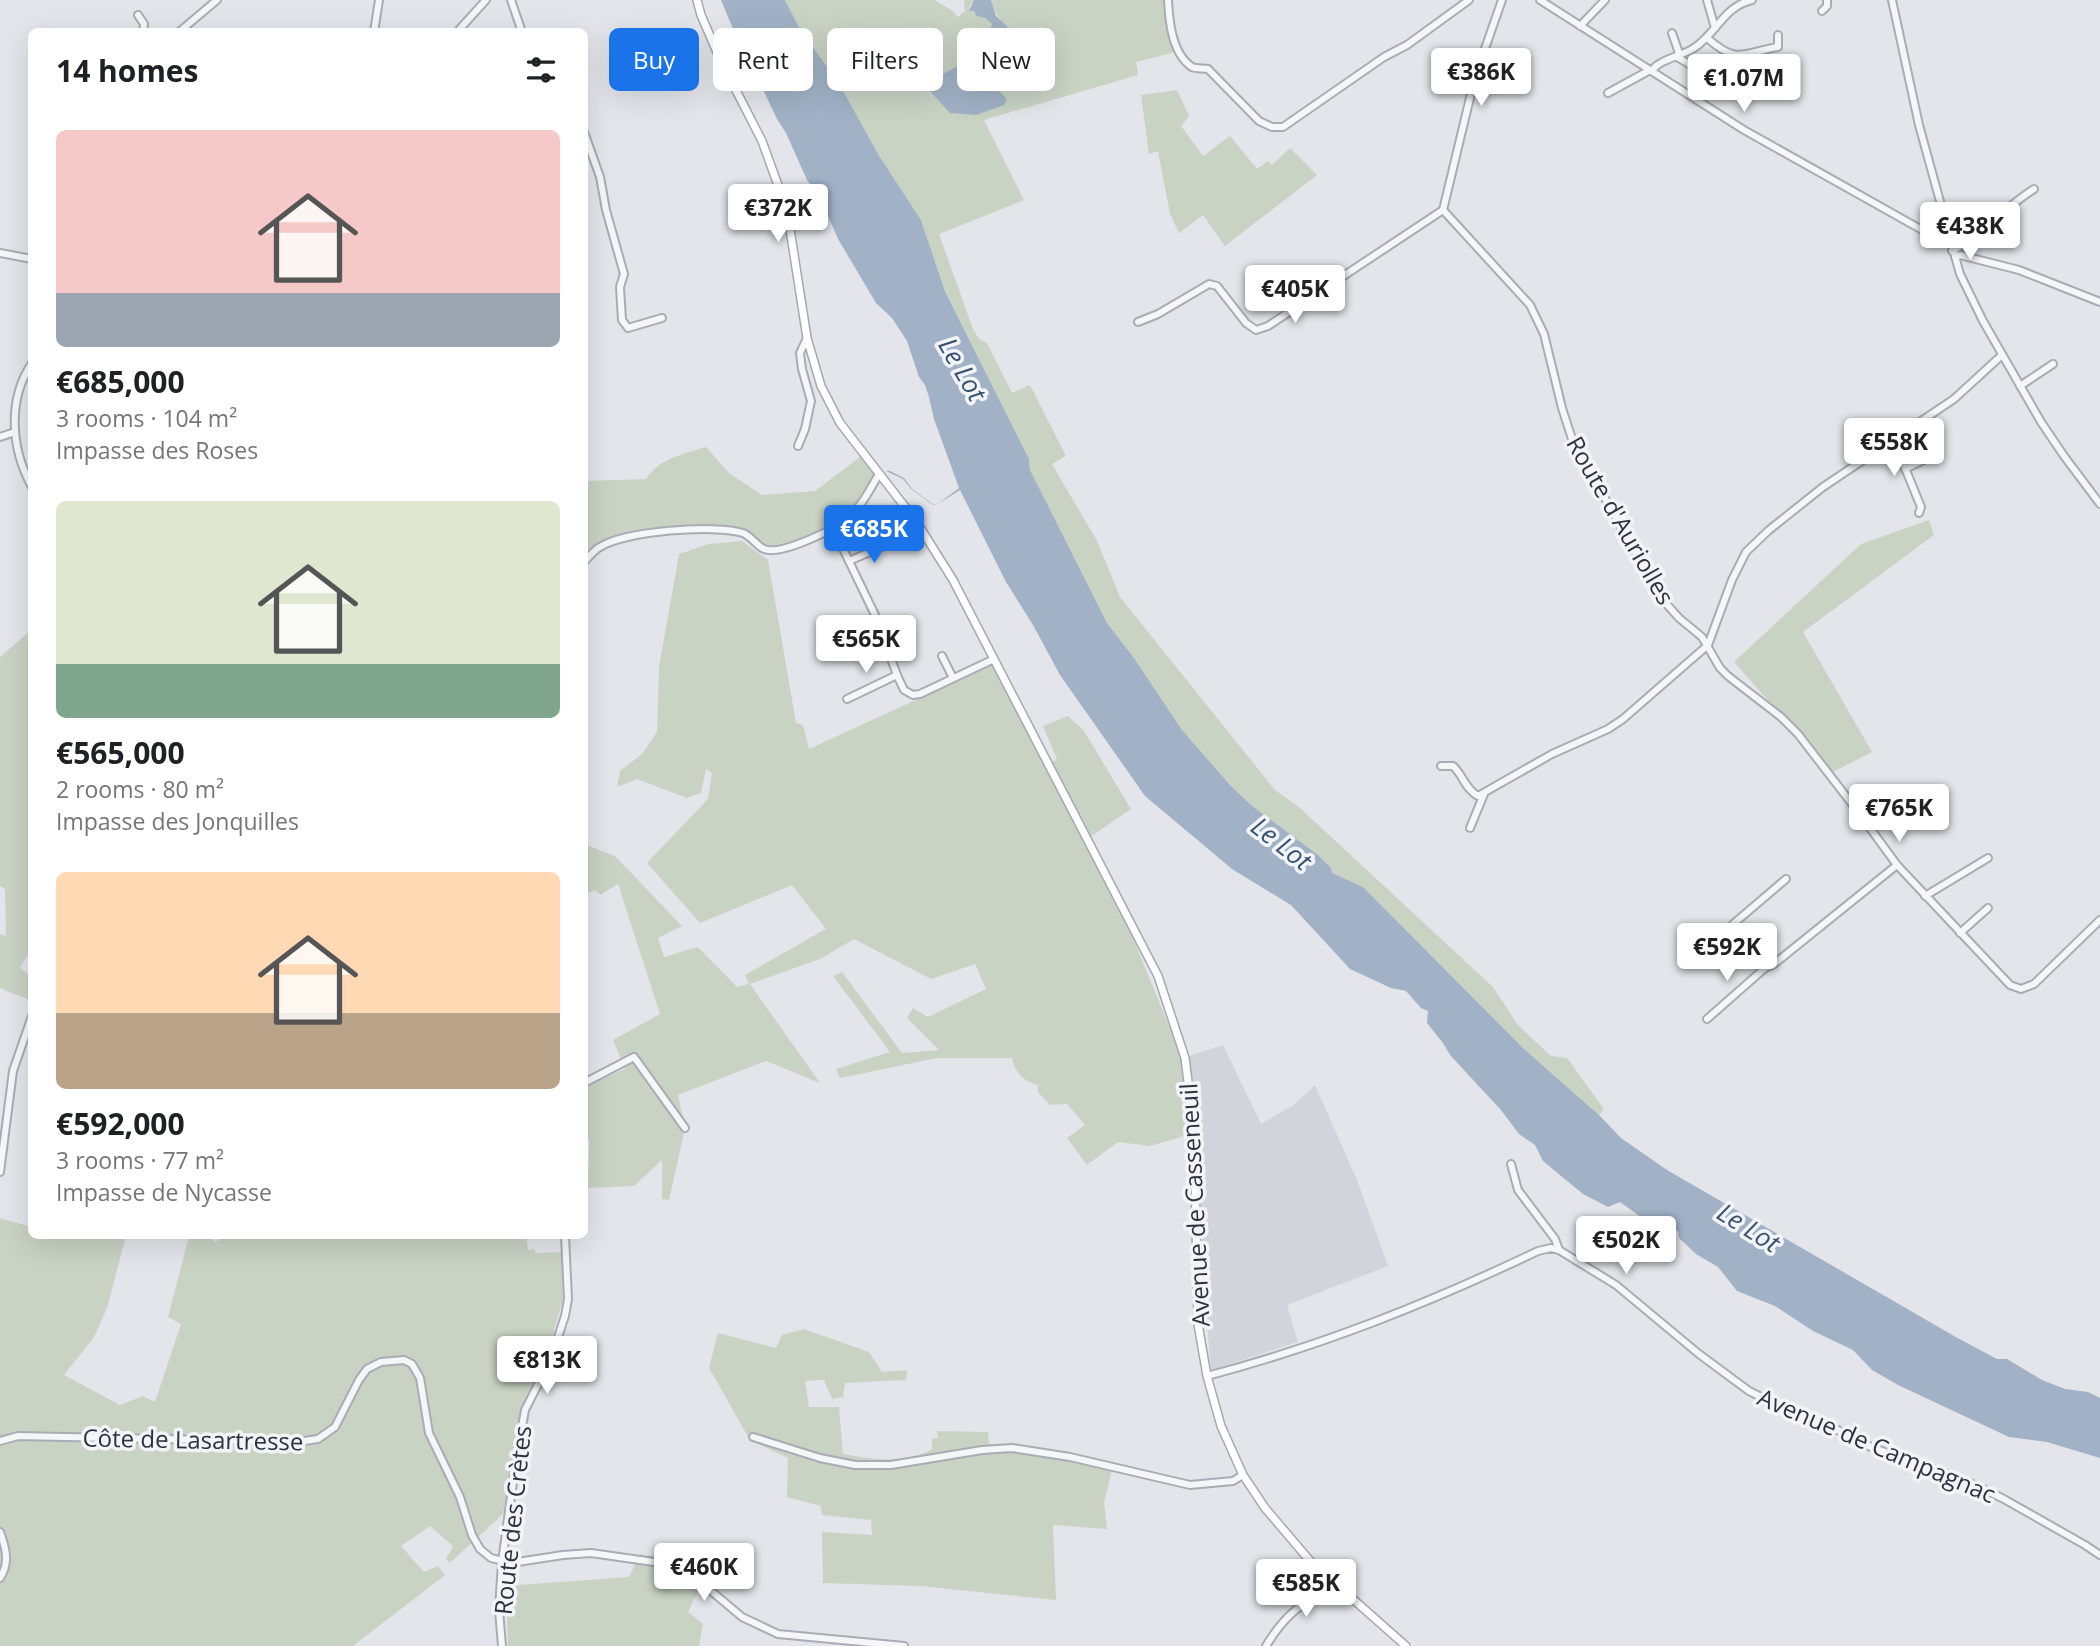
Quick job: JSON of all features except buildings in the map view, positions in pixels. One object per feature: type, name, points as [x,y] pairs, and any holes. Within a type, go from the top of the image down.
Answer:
[{"type":"main road","name":"Avenue de Casseneuil","points":[[696,0],[720,59],[762,141],[787,211],[807,338],[821,386],[840,423],[916,521],[952,578],[1158,976],[1185,1058],[1194,1128],[1198,1324],[1207,1376],[1221,1426],[1243,1475],[1265,1508],[1311,1562],[1406,1646]]},
{"type":"street","points":[[184,28],[217,0]]},
{"type":"street","points":[[375,28],[379,0]]},
{"type":"street","points":[[461,28],[486,0]]},
{"type":"street","points":[[511,0],[521,28]]},
{"type":"street","points":[[1168,0],[1173,37],[1178,51],[1189,65],[1208,69],[1259,121],[1272,127],[1283,127],[1384,57],[1407,45],[1469,0]]},
{"type":"street","points":[[1138,322],[1158,314],[1209,284],[1217,286],[1246,323],[1256,330],[1268,326],[1443,210],[1475,77],[1502,0]]},
{"type":"street","points":[[1540,0],[1744,131],[1940,240],[1950,242]]},
{"type":"street","points":[[1580,26],[1605,0]]},
{"type":"street","points":[[1707,0],[1715,28]]},
{"type":"street","points":[[1608,93],[1650,71],[1657,64],[1697,46],[1707,38],[1726,13],[1752,0]]},
{"type":"street","points":[[1822,11],[1827,6],[1826,0]]},
{"type":"street","points":[[1892,0],[1919,125],[1950,242],[1969,294],[2020,386],[2064,456],[2100,504]]},
{"type":"street","points":[[138,15],[144,28]]},
{"type":"street","points":[[1672,33],[1678,56],[1694,67]]},
{"type":"street","points":[[1707,38],[1721,50],[1733,56],[1743,56],[1778,47],[1778,34]]},
{"type":"street","points":[[588,143],[600,177],[606,210],[624,274],[620,286],[622,320],[628,328],[662,318]]},
{"type":"street","points":[[1954,254],[2023,195],[2034,189]]},
{"type":"street","name":"Route d'Auriolles","points":[[1443,210],[1530,305],[1544,334],[1573,442],[1662,599],[1702,637],[1720,668],[1728,676],[1781,717],[1798,734],[1897,865],[1925,896],[2010,985],[2021,989],[2034,984],[2100,920]]},
{"type":"street","points":[[0,253],[28,258]]},
{"type":"street","points":[[1954,254],[2019,271],[2100,302]]},
{"type":"street","points":[[798,446],[811,401],[800,353],[807,338]]},
{"type":"street","points":[[1441,766],[1452,766],[1478,796],[1552,754],[1608,729],[1623,719],[1708,645],[1732,580],[1746,552],[1797,506],[1954,399],[2002,355]]},
{"type":"street","points":[[2020,386],[2053,364]]},
{"type":"street","points":[[28,370],[19,385],[15,432],[20,458],[28,477]]},
{"type":"street","points":[[0,437],[15,432]]},
{"type":"street","points":[[1894,441],[1921,507],[1919,513]]},
{"type":"street","points":[[1905,469],[1936,454]]},
{"type":"street","points":[[588,558],[600,547],[624,537],[703,529],[744,533],[764,549],[784,550],[833,528],[849,517],[879,474]]},
{"type":"street","points":[[833,528],[877,620],[905,691],[913,695],[920,694],[994,659]]},
{"type":"street","points":[[849,561],[888,544]]},
{"type":"street","points":[[833,640],[877,620]]},
{"type":"street","points":[[942,656],[953,678]]},
{"type":"street","points":[[847,699],[897,676]]},
{"type":"street","points":[[1470,828],[1484,794]]},
{"type":"street","points":[[1925,896],[1988,858]]},
{"type":"street","points":[[1707,1019],[1765,968],[1774,964],[1897,865]]},
{"type":"street","points":[[1765,968],[1759,965],[1731,934],[1732,925],[1786,879]]},
{"type":"street","points":[[1960,933],[1988,908]]},
{"type":"street","points":[[0,1172],[13,1070],[28,1027]]},
{"type":"street","points":[[588,1081],[634,1057],[685,1128]]},
{"type":"street","points":[[1511,1164],[1518,1190],[1555,1239],[1559,1250]]},
{"type":"street","name":"Route des Crètes","points":[[502,1646],[499,1609],[502,1562],[525,1410],[550,1361],[565,1316],[568,1299],[565,1239]]},
{"type":"street","points":[[1207,1376],[1336,1338],[1434,1299],[1538,1251],[1551,1248],[1559,1250]]},
{"type":"street","name":"Avenue de Campagnac","points":[[1559,1250],[1616,1285],[1699,1354],[1749,1391],[1814,1418],[1871,1447],[1964,1480],[2100,1555]]},
{"type":"street","name":"Côte de Lasartresse","points":[[0,1441],[18,1436],[312,1441],[335,1427],[367,1369],[389,1360],[404,1360],[412,1364],[420,1378],[429,1433],[460,1497],[475,1542],[486,1555],[502,1562]]},
{"type":"street","points":[[752,1437],[820,1458],[855,1465],[891,1465],[982,1450],[1012,1448],[1070,1457],[1190,1485],[1233,1481],[1243,1475]]},
{"type":"street","points":[[0,1532],[6,1555],[5,1568],[0,1578]]},
{"type":"street","points":[[502,1562],[521,1563],[591,1553],[662,1563],[691,1574],[742,1617],[778,1634],[904,1646]]},
{"type":"street","points":[[1266,1646],[1279,1625],[1292,1612],[1336,1583]]},
{"type":"shaded area","points":[[1223,1045],[1261,1124],[1295,1104],[1315,1085],[1357,1180],[1388,1266],[1287,1305],[1298,1342],[1211,1370],[1182,1058]]},
{"type":"green space","points":[[785,0],[934,0],[958,17],[965,11],[964,0],[974,0],[969,7],[992,24],[991,28],[957,28],[957,91],[1055,91],[1055,28],[1006,28],[991,0],[1170,0],[1179,51],[1136,62],[1138,75],[984,120],[1024,200],[939,234],[973,329],[979,339],[987,343],[1012,393],[1030,385],[1066,456],[1052,464],[1097,541],[1120,597],[1275,790],[1300,808],[1493,987],[1518,1025],[1551,1056],[1567,1058],[1604,1109],[1599,1115],[1523,1048],[1363,887],[1332,873],[1331,868],[1317,855],[1251,805],[1230,785],[1182,730],[1107,623],[1030,470],[1029,459],[945,290],[921,220],[878,154],[843,91],[943,91],[943,28],[827,28],[827,67],[813,47],[813,28],[799,28]]},
{"type":"green space","points":[[1177,90],[1189,116],[1181,126],[1203,156],[1230,136],[1257,169],[1268,161],[1272,165],[1290,148],[1317,175],[1225,246],[1203,215],[1179,233],[1170,214],[1158,151],[1149,154],[1141,95]]},
{"type":"green space","points":[[706,447],[730,474],[762,495],[815,491],[864,454],[879,474],[849,517],[784,550],[764,549],[744,533],[703,529],[646,533],[588,549],[588,481],[646,479],[665,461]]},
{"type":"green space","points":[[1929,520],[1934,535],[1803,632],[1872,752],[1827,775],[1795,731],[1734,662],[1861,544]]},
{"type":"green space","points":[[742,541],[768,560],[796,723],[803,725],[809,749],[992,665],[1047,766],[1057,759],[1043,726],[1068,716],[1084,731],[1131,809],[1084,841],[1133,938],[1182,1058],[1191,1134],[1150,1146],[1118,1142],[1087,1165],[1067,1138],[1085,1125],[1067,1104],[1050,1105],[1038,1092],[1038,1085],[1028,1082],[1018,1072],[1012,1058],[937,1058],[840,1078],[836,1069],[890,1052],[833,976],[842,972],[902,1053],[939,1050],[907,1018],[913,1008],[928,1017],[986,989],[975,964],[931,979],[854,939],[820,959],[750,984],[820,1083],[766,1061],[678,1095],[685,1128],[669,1200],[662,1199],[662,1160],[634,1186],[588,1188],[588,1085],[625,1069],[613,1040],[660,1014],[618,884],[600,895],[595,890],[588,894],[588,846],[615,856],[682,926],[658,938],[664,957],[698,947],[737,987],[749,984],[745,975],[826,929],[792,885],[700,923],[647,863],[708,799],[712,773],[706,769],[701,793],[687,798],[637,779],[617,787],[620,771],[642,754],[657,732],[659,667],[679,554],[709,544]]},
{"type":"green space","points":[[28,633],[28,955],[20,968],[28,974],[28,1000],[0,988],[0,934],[6,936],[5,889],[0,886],[0,657]]},
{"type":"green space","points":[[0,1218],[28,1226],[28,1239],[125,1239],[107,1308],[94,1337],[64,1375],[120,1405],[143,1396],[155,1402],[181,1324],[168,1317],[188,1239],[210,1239],[216,1242],[218,1239],[526,1239],[528,1250],[534,1249],[536,1253],[561,1252],[563,1299],[549,1348],[528,1348],[537,1376],[522,1410],[503,1514],[450,1563],[446,1559],[453,1546],[430,1526],[401,1546],[424,1572],[438,1566],[445,1575],[353,1646],[0,1646]]},
{"type":"green space","points":[[804,1329],[869,1352],[882,1372],[907,1370],[906,1380],[845,1383],[843,1397],[832,1399],[824,1380],[805,1381],[809,1407],[839,1407],[843,1454],[899,1459],[932,1449],[932,1439],[938,1438],[937,1431],[988,1432],[989,1444],[1015,1446],[1113,1465],[1104,1503],[1107,1529],[1053,1525],[1056,1600],[920,1586],[823,1583],[822,1532],[872,1535],[871,1520],[822,1515],[821,1506],[787,1497],[788,1458],[750,1440],[709,1368],[718,1333],[776,1348],[782,1335]]},
{"type":"green space","points":[[640,1554],[663,1558],[705,1576],[688,1612],[703,1624],[699,1646],[508,1646],[506,1586],[629,1577]]},
{"type":"water","points":[[721,0],[785,0],[799,28],[733,28]]},
{"type":"water","points":[[974,0],[991,0],[996,16],[1008,28],[991,28],[992,24],[985,18],[969,11]]},
{"type":"water","name":"Le Lot","points":[[813,47],[827,67],[827,91],[843,91],[878,154],[921,220],[945,291],[1029,459],[1030,470],[1107,623],[1182,730],[1230,785],[1251,805],[1318,855],[1331,868],[1332,873],[1363,887],[1523,1048],[1621,1138],[1667,1170],[1954,1336],[1997,1359],[2007,1359],[2042,1380],[2065,1389],[2088,1392],[2100,1398],[2100,1458],[2047,1442],[2009,1437],[1898,1385],[1872,1370],[1853,1350],[1813,1331],[1775,1306],[1737,1291],[1718,1267],[1696,1254],[1679,1238],[1678,1231],[1652,1225],[1620,1202],[1608,1207],[1583,1194],[1543,1161],[1535,1145],[1519,1134],[1501,1110],[1450,1055],[1427,1023],[1428,1011],[1421,1008],[1406,991],[1391,988],[1350,969],[1291,905],[1232,869],[1145,796],[1060,675],[1006,582],[960,490],[940,502],[959,488],[934,419],[925,385],[919,377],[907,341],[892,318],[876,303],[838,239],[820,197],[807,180],[764,91],[813,91]]},
{"type":"water","points":[[957,66],[957,91],[999,91],[1007,99],[1004,105],[976,115],[950,113],[930,91],[943,91],[943,74]]},
{"type":"water","points":[[886,471],[904,478],[912,489],[934,505],[911,489],[903,479]]}]
